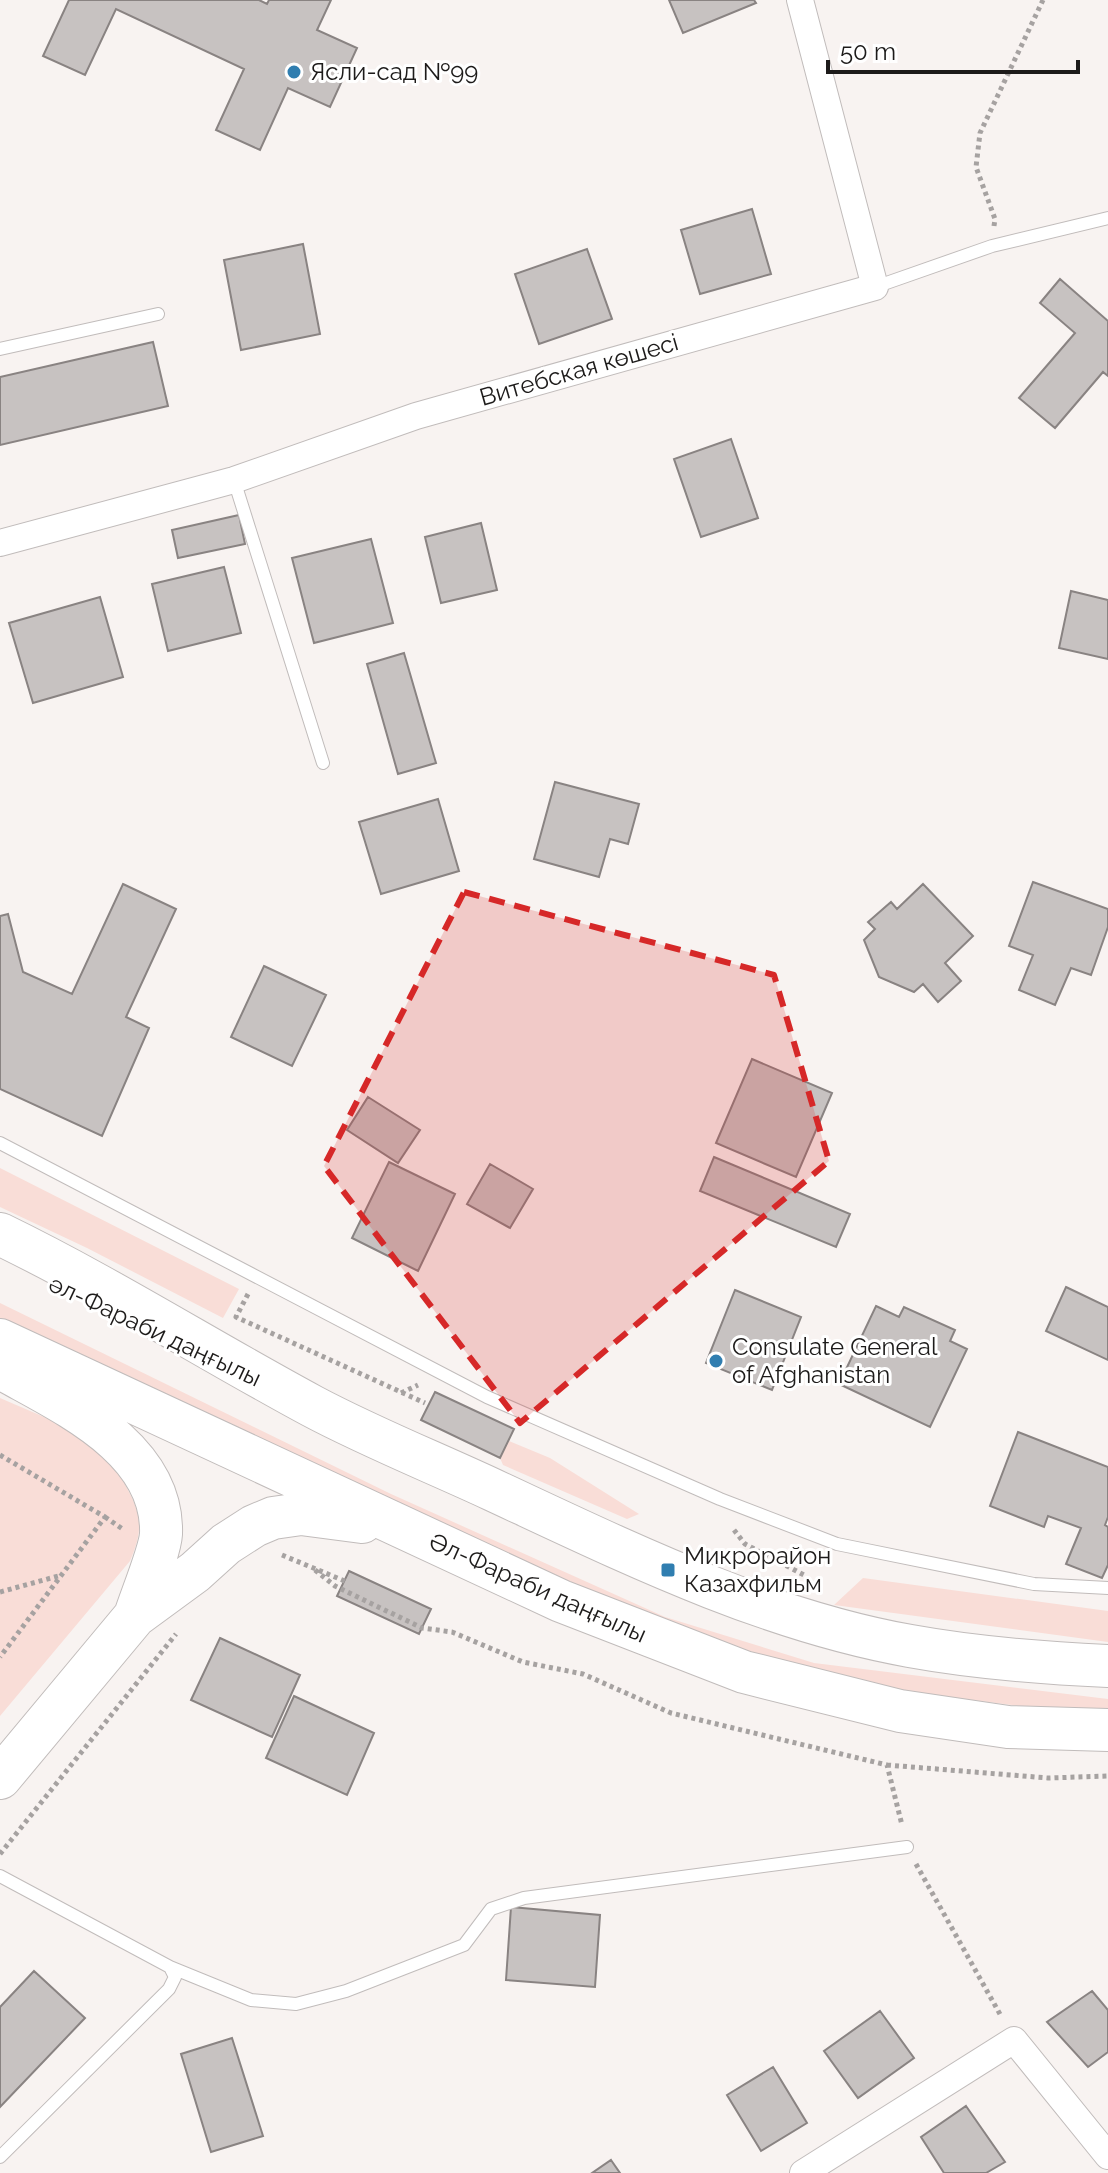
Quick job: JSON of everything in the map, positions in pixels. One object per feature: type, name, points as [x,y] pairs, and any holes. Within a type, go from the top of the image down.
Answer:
[{"type":"main road","points":[[0,1234],[55,1261],[310,1405],[668,1570],[776,1610],[850,1633],[908,1646],[1013,1662],[1108,1666]]},
{"type":"main road","name":"әл-Фараби даңғылы","points":[[0,1260],[83,1295],[310,1405]]},
{"type":"main road","name":"Әл-Фараби даңғылы","points":[[0,1340],[561,1601],[744,1672],[900,1711],[1008,1727],[1108,1730]]},
{"type":"main road","points":[[0,1367],[80,1412],[129,1453],[153,1489],[161,1536],[135,1616]]},
{"type":"main road","points":[[0,1778],[135,1616],[195,1572],[226,1544],[254,1526],[273,1518],[301,1514],[355,1520],[415,1533]]},
{"type":"street","points":[[800,0],[875,287]]},
{"type":"street","name":"Витебская көшесі","points":[[0,543],[234,480],[416,416],[875,287]]},
{"type":"street","points":[[803,2173],[1014,2040],[1108,2156]]},
{"type":"lane","points":[[875,287],[992,246],[1108,218]]},
{"type":"lane","points":[[0,349],[158,314]]},
{"type":"lane","points":[[234,480],[323,763]]},
{"type":"lane","points":[[0,1143],[255,1278],[528,1416],[720,1499],[837,1544],[1034,1584],[1108,1588]]},
{"type":"lane","points":[[0,1876],[170,1967],[251,2000],[296,2004],[346,1991],[464,1945],[491,1909],[524,1898],[907,1847]]},
{"type":"lane","points":[[0,2157],[169,1989],[175,1977],[170,1967]]},
{"type":"path","points":[[992,246],[995,219],[976,167],[980,133],[1043,0]]},
{"type":"path","points":[[255,1278],[236,1317],[425,1403]]},
{"type":"path","points":[[0,1455],[105,1517],[0,1657]]},
{"type":"path","points":[[278,1553],[347,1582]]},
{"type":"path","points":[[315,1570],[335,1586],[422,1628],[452,1632],[523,1662],[583,1674],[671,1713],[887,1765],[1048,1778],[1108,1776]]},
{"type":"path","points":[[0,1592],[62,1575]]},
{"type":"path","points":[[0,1854],[186,1622]]},
{"type":"path","points":[[887,1765],[907,1847],[1014,2040]]},
{"type":"highlighted area","points":[[464,892],[774,975],[829,1161],[520,1423],[324,1166]]},
{"type":"shaded area","points":[[0,1168],[239,1289],[223,1318],[0,1207]]},
{"type":"shaded area","points":[[0,1303],[391,1494],[665,1617],[814,1663],[1108,1699],[1108,1717],[813,1680],[661,1629],[0,1321]]},
{"type":"shaded area","points":[[0,1398],[63,1426],[107,1456],[117,1468],[133,1500],[139,1526],[130,1561],[0,1716]]},
{"type":"shaded area","points":[[509,1441],[550,1458],[639,1514],[627,1519],[503,1465],[500,1458]]},
{"type":"shaded area","points":[[863,1578],[1108,1611],[1108,1642],[834,1605]]},
{"type":"building","name":"Ясли-сад №99","points":[[69,0],[259,0],[267,4],[269,0],[331,0],[317,30],[357,48],[330,107],[288,88],[260,150],[216,130],[244,69],[116,9],[85,75],[43,56]]},
{"type":"building","points":[[669,0],[754,0],[756,3],[683,33]]},
{"type":"building","points":[[752,209],[771,274],[700,294],[681,230]]},
{"type":"building","points":[[303,244],[320,334],[241,350],[224,260]]},
{"type":"building","points":[[587,249],[612,319],[539,344],[515,274]]},
{"type":"building","points":[[1060,279],[1108,321],[1108,376],[1103,372],[1055,428],[1019,398],[1075,333],[1040,303]]},
{"type":"building","points":[[153,342],[168,406],[0,445],[0,377]]},
{"type":"building","points":[[731,439],[758,518],[701,537],[674,459]]},
{"type":"building","points":[[239,515],[245,544],[178,558],[172,530]]},
{"type":"building","points":[[481,523],[497,590],[441,603],[425,537]]},
{"type":"building","points":[[371,539],[393,623],[314,643],[292,558]]},
{"type":"building","points":[[224,567],[241,633],[168,651],[152,584]]},
{"type":"building","points":[[1071,591],[1108,600],[1108,659],[1059,648]]},
{"type":"building","points":[[100,597],[123,677],[33,703],[9,623]]},
{"type":"building","points":[[404,653],[436,763],[398,774],[367,664]]},
{"type":"building","points":[[555,782],[639,804],[628,844],[610,839],[599,877],[534,859]]},
{"type":"building","points":[[438,799],[459,871],[381,894],[359,822]]},
{"type":"building","points":[[1033,882],[1108,909],[1108,927],[1091,975],[1071,968],[1055,1005],[1019,990],[1033,955],[1009,946]]},
{"type":"building","points":[[123,884],[176,909],[126,1017],[149,1028],[102,1136],[0,1089],[0,916],[8,914],[23,972],[72,994]]},
{"type":"building","points":[[923,884],[973,936],[945,963],[961,981],[938,1002],[923,984],[914,992],[879,977],[864,940],[875,929],[868,922],[891,902],[897,909]]},
{"type":"building","points":[[264,966],[326,995],[292,1066],[231,1037]]},
{"type":"building","points":[[752,1059],[832,1093],[796,1177],[716,1143]]},
{"type":"building","points":[[368,1097],[420,1130],[398,1163],[347,1130]]},
{"type":"building","points":[[714,1157],[850,1214],[836,1247],[700,1191]]},
{"type":"building","points":[[389,1162],[455,1194],[418,1271],[352,1238]]},
{"type":"building","points":[[490,1164],[533,1189],[510,1228],[467,1204]]},
{"type":"building","points":[[1066,1287],[1108,1307],[1108,1360],[1046,1331]]},
{"type":"building","points":[[735,1290],[801,1317],[772,1390],[706,1363]]},
{"type":"building","points":[[876,1306],[899,1317],[904,1307],[955,1330],[950,1341],[967,1349],[930,1427],[839,1384]]},
{"type":"building","points":[[435,1392],[514,1429],[500,1458],[421,1420]]},
{"type":"building","points":[[1018,1432],[1108,1467],[1108,1517],[1105,1525],[1108,1527],[1108,1565],[1102,1578],[1066,1564],[1081,1528],[1048,1516],[1044,1527],[990,1506]]},
{"type":"building","points":[[349,1571],[431,1609],[419,1634],[337,1596]]},
{"type":"building","points":[[220,1638],[300,1675],[272,1737],[191,1700]]},
{"type":"building","points":[[294,1696],[374,1733],[347,1795],[266,1758]]},
{"type":"building","points":[[511,1907],[600,1915],[595,1987],[506,1980]]},
{"type":"building","points":[[34,1971],[85,2018],[0,2107],[0,2007]]},
{"type":"building","points":[[1092,1991],[1108,2010],[1108,2052],[1088,2067],[1047,2022]]},
{"type":"building","points":[[880,2011],[914,2058],[858,2098],[824,2051]]},
{"type":"building","points":[[232,2038],[263,2136],[211,2152],[181,2054]]},
{"type":"building","points":[[773,2067],[807,2123],[761,2151],[727,2095]]},
{"type":"building","points":[[966,2106],[1005,2162],[986,2173],[944,2173],[921,2137]]},
{"type":"building","points":[[611,2160],[620,2173],[592,2173]]},
{"type":"place","name":"Ясли-сад №99","points":[[294,72]]},
{"type":"place","name":"Consulate General of Afghanistan","points":[[716,1361]]},
{"type":"place","name":"Микрорайон Казахфильм","points":[[668,1570]]}]
